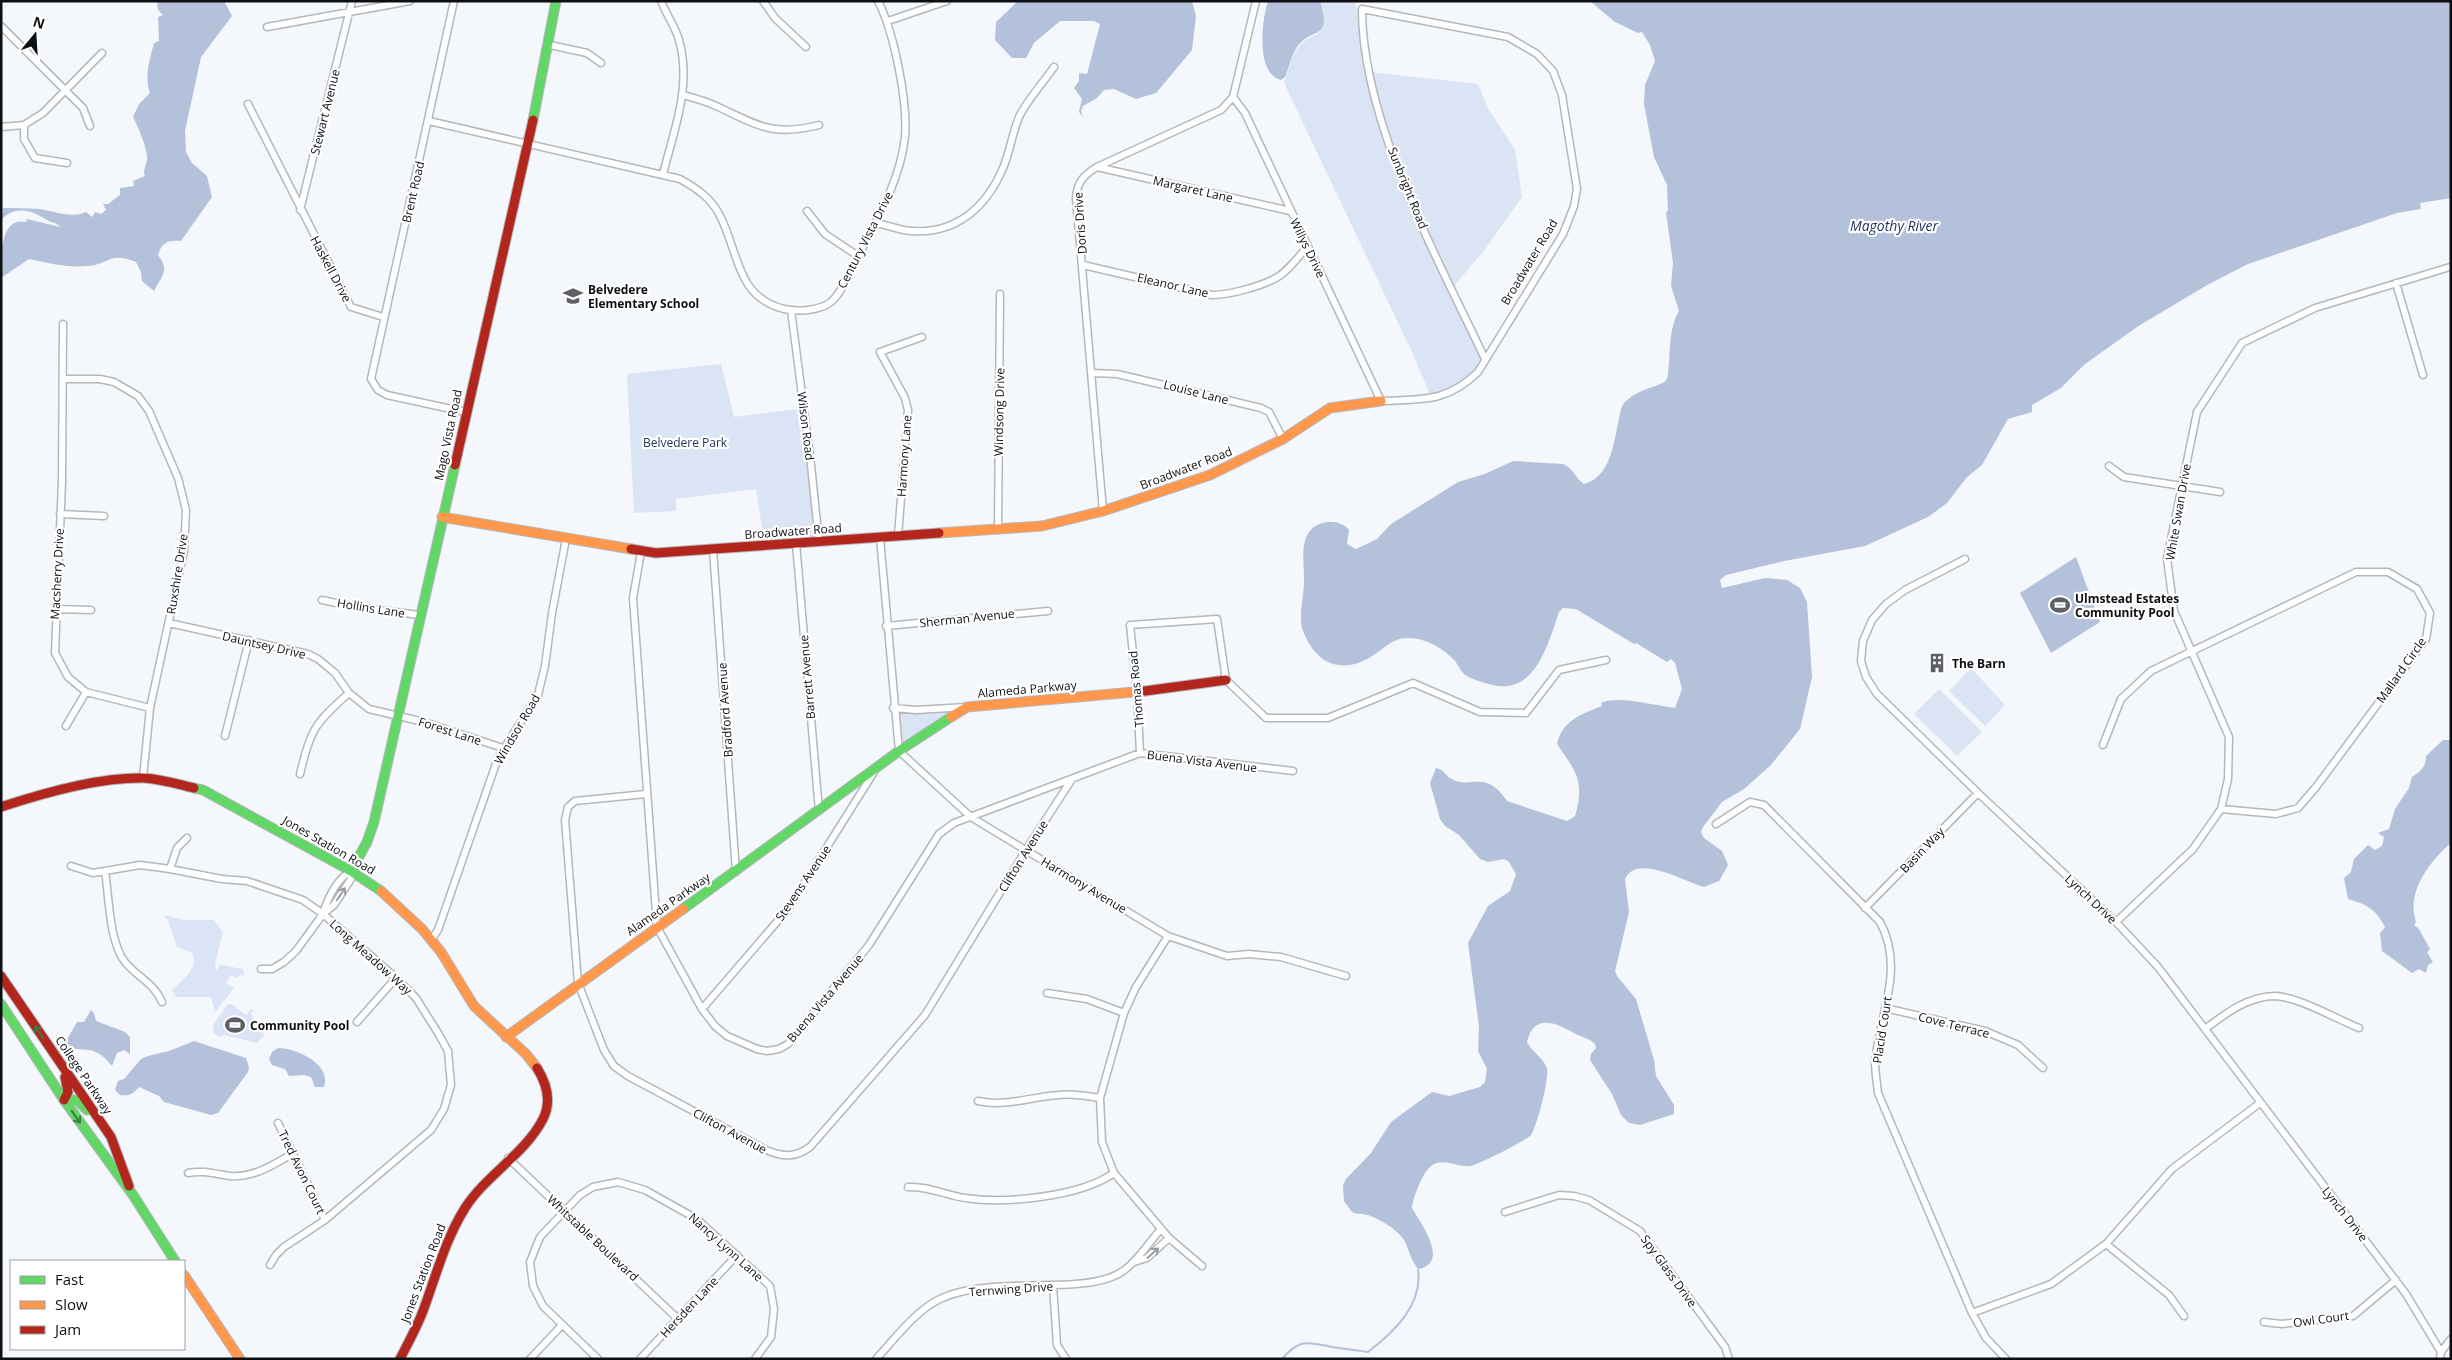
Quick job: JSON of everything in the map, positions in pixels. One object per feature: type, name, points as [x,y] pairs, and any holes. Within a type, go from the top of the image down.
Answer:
[{"type":"street","name":"Stewart Avenue","points":[[300,210],[348,24],[348,13],[352,1]]},
{"type":"street","points":[[267,27],[410,1]]},
{"type":"street","name":"Brent Road","points":[[384,317],[441,67],[454,1]]},
{"type":"street","name":"Mago Vista Road","points":[[352,871],[372,830],[550,45],[556,1]]},
{"type":"street","points":[[661,1],[678,38],[684,72],[683,95],[663,174]]},
{"type":"street","points":[[763,1],[775,18],[806,46]]},
{"type":"street","name":"Century Vista Drive","points":[[429,121],[663,174],[680,180],[708,199],[719,214],[741,275],[751,290],[765,302],[791,310],[820,308],[831,302],[840,291],[876,223],[897,176],[905,136],[905,111],[888,21],[878,1]]},
{"type":"street","points":[[888,21],[947,1]]},
{"type":"street","points":[[1233,97],[1256,1]]},
{"type":"street","name":"Broadwater Road","points":[[442,517],[641,552],[713,549],[1042,526],[1103,511],[1210,475],[1283,439],[1330,408],[1381,401],[1441,397],[1466,383],[1485,359],[1562,234],[1574,206],[1577,189],[1562,95],[1553,71],[1537,54],[1508,36],[1362,9]]},
{"type":"street","name":"Sunbright Road","points":[[1362,9],[1362,34],[1381,117],[1407,190],[1485,359]]},
{"type":"street","points":[[1,26],[83,108],[90,126]]},
{"type":"street","points":[[550,45],[587,53],[601,63]]},
{"type":"street","points":[[1,127],[24,125],[43,113],[67,91],[102,53]]},
{"type":"street","points":[[876,223],[912,231],[932,230],[950,225],[982,206],[1004,167],[1023,111],[1054,68]]},
{"type":"street","points":[[683,95],[715,105],[754,125],[768,128],[802,129],[819,125]]},
{"type":"street","name":"Doris Drive","points":[[1103,511],[1076,191],[1082,178],[1097,167],[1221,110],[1233,97]]},
{"type":"street","name":"Willys Drive","points":[[1233,97],[1245,113],[1381,401]]},
{"type":"street","name":"Haskell Drive","points":[[248,104],[350,307],[384,317]]},
{"type":"street","points":[[24,125],[24,139],[35,158],[67,162]]},
{"type":"street","name":"Margaret Lane","points":[[1097,167],[1290,211]]},
{"type":"street","points":[[808,211],[825,234],[858,256]]},
{"type":"street","name":"Eleanor Lane","points":[[1083,265],[1212,295],[1224,295],[1274,279],[1308,246]]},
{"type":"street","name":"White Swan Drive","points":[[2116,922],[2192,849],[2221,809],[2228,778],[2228,737],[2174,611],[2167,559],[2197,412],[2242,343],[2315,308],[2450,267]]},
{"type":"street","points":[[2396,283],[2423,375]]},
{"type":"street","name":"Windsong Drive","points":[[998,530],[1000,294]]},
{"type":"street","name":"Wilson Road","points":[[791,310],[811,465],[818,542]]},
{"type":"street","points":[[384,317],[371,374],[374,387],[393,396],[466,412]]},
{"type":"street","name":"Macsherry Drive","points":[[63,324],[60,514],[55,653],[68,677],[86,692],[150,708]]},
{"type":"street","name":"Harmony Lane","points":[[898,536],[908,410],[905,398],[880,352],[922,337]]},
{"type":"street","name":"Louise Lane","points":[[1092,373],[1117,374],[1261,408],[1270,412],[1283,439]]},
{"type":"street","name":"Ruxshire Drive","points":[[63,380],[100,379],[114,382],[138,396],[148,411],[178,478],[186,510],[184,551],[170,623],[150,708],[142,778]]},
{"type":"street","points":[[2109,466],[2124,477],[2181,484],[2220,492]]},
{"type":"street","points":[[60,514],[104,516]]},
{"type":"street","points":[[880,538],[898,751]]},
{"type":"street","name":"Windsor Road","points":[[431,940],[438,930],[503,748],[530,709],[540,687],[566,539]]},
{"type":"street","name":"Barrett Avenue","points":[[796,543],[819,812]]},
{"type":"street","name":"Bradford Avenue","points":[[713,549],[736,872]]},
{"type":"street","name":"Buena Vista Avenue","points":[[641,552],[633,598],[657,927],[702,1009],[716,1026],[740,1043],[767,1051],[779,1049],[788,1044],[869,945],[939,834],[954,824],[1140,753],[1292,771]]},
{"type":"street","name":"Lynch Drive","points":[[1965,559],[1905,590],[1886,604],[1866,629],[1861,661],[1866,677],[1877,694],[1978,793],[2116,922],[2158,967],[2396,1280],[2440,1355]]},
{"type":"street","name":"Mallard Circle","points":[[2103,745],[2121,699],[2150,670],[2192,652],[2356,572],[2388,572],[2417,589],[2430,613],[2426,639],[2316,787],[2298,808],[2276,814],[2221,809]]},
{"type":"street","name":"Hollins Lane","points":[[322,600],[355,607],[420,615]]},
{"type":"street","points":[[56,609],[91,610]]},
{"type":"street","name":"Sherman Avenue","points":[[886,626],[1048,611]]},
{"type":"street","name":"Thomas Road","points":[[1140,753],[1137,692],[1130,625],[1217,619],[1226,680]]},
{"type":"street","name":"Dauntsey Drive","points":[[170,623],[249,640],[318,659],[335,673],[349,693],[369,709],[397,716]]},
{"type":"street","points":[[225,736],[249,640]]},
{"type":"street","points":[[1226,680],[1266,718],[1328,718],[1413,683],[1480,712],[1526,713],[1559,670],[1606,660]]},
{"type":"street","name":"Alameda Parkway","points":[[506,1037],[819,812],[898,751],[966,707],[1137,692],[1226,680]]},
{"type":"street","points":[[66,726],[86,692]]},
{"type":"street","points":[[300,774],[314,727],[324,715],[349,693]]},
{"type":"street","points":[[893,708],[916,710],[966,707]]},
{"type":"street","name":"Forest Lane","points":[[397,716],[430,724],[503,748]]},
{"type":"street","name":"Harmony Avenue","points":[[898,751],[971,817],[1168,936],[1226,956],[1248,954],[1281,957],[1346,976]]},
{"type":"street","name":"Stevens Avenue","points":[[702,1009],[788,909],[874,771]]},
{"type":"street","name":"Jones Station Road","points":[[1,807],[38,795],[97,783],[142,778],[177,783],[202,790],[352,871],[395,904],[431,940],[468,999],[480,1013],[541,1072],[548,1088],[544,1116],[529,1137],[476,1193],[451,1233],[420,1318],[400,1359]]},
{"type":"street","name":"Clifton Avenue","points":[[646,794],[584,799],[575,801],[568,807],[565,820],[578,984],[604,1050],[614,1066],[766,1150],[779,1155],[800,1154],[810,1147],[925,1015],[1026,850],[1072,779]]},
{"type":"street","name":"Basin Way","points":[[1865,908],[1978,793]]},
{"type":"street","name":"Placid Court","points":[[1716,824],[1750,802],[1764,805],[1880,922],[1887,936],[1892,954],[1892,972],[1875,1063],[1878,1093],[1972,1313],[1986,1338],[2006,1359]]},
{"type":"street","points":[[170,869],[177,848],[187,838]]},
{"type":"street","name":"Long Meadow Way","points":[[71,866],[93,873],[140,866],[170,869],[222,879],[247,881],[302,900],[323,914],[416,998],[448,1052],[451,1084],[448,1101],[431,1130],[326,1220],[284,1247],[270,1265]]},
{"type":"street","points":[[105,871],[114,936],[118,950],[124,961],[157,991],[162,1002]]},
{"type":"street","points":[[261,969],[272,969],[284,962],[296,951],[323,914],[328,900],[344,875],[352,871]]},
{"type":"street","points":[[1168,936],[1136,987],[1124,1013],[1100,1098],[1102,1142],[1114,1173],[1161,1230],[1202,1266]]},
{"type":"street","name":"College Parkway","points":[[1,976],[111,1138],[133,1195]]},
{"type":"street","points":[[357,1022],[396,978]]},
{"type":"street","points":[[1047,993],[1086,999],[1124,1013]]},
{"type":"street","points":[[2205,1029],[2230,1010],[2253,1000],[2276,996],[2298,1002],[2359,1028]]},
{"type":"street","name":"College Parkway","points":[[1,1004],[64,1100],[133,1195],[174,1260]]},
{"type":"street","name":"Cove Terrace","points":[[1885,1008],[1986,1031],[2018,1045],[2043,1068]]},
{"type":"street","points":[[54,1054],[68,1084],[68,1092],[64,1100]]},
{"type":"street","points":[[978,1101],[991,1104],[1004,1103],[1059,1094],[1100,1098]]},
{"type":"street","points":[[64,1100],[73,1099],[84,1106],[111,1138]]},
{"type":"street","points":[[1972,1313],[2051,1284],[2106,1244],[2172,1169],[2260,1103]]},
{"type":"street","name":"Tred Avon Court","points":[[278,1123],[326,1220]]},
{"type":"street","points":[[188,1173],[199,1170],[232,1176],[252,1174],[292,1154]]},
{"type":"street","name":"Whitstable Boulevard","points":[[508,1158],[678,1319]]},
{"type":"street","points":[[908,1187],[926,1187],[963,1198],[990,1201],[1015,1200],[1100,1184],[1114,1173]]},
{"type":"street","name":"Nancy Lynn Lane","points":[[598,1359],[543,1306],[532,1286],[530,1262],[540,1237],[580,1195],[593,1187],[609,1182],[631,1184],[687,1211],[770,1286],[774,1309],[771,1337],[755,1359]]},
{"type":"street","name":"Spy Glass Drive","points":[[1505,1212],[1558,1195],[1574,1196],[1589,1200],[1640,1231],[1724,1347],[1729,1359]]},
{"type":"street","name":"Ternwing Drive","points":[[876,1359],[922,1311],[940,1299],[979,1289],[1091,1283],[1122,1272],[1134,1262],[1161,1230]]},
{"type":"street","name":"Ternwing Drive","points":[[1134,1262],[1147,1258],[1169,1238]]},
{"type":"street","points":[[2106,1244],[2169,1295],[2184,1316]]},
{"type":"street","name":"Hersden Lane","points":[[640,1359],[737,1255]]},
{"type":"street","points":[[185,1276],[240,1359]]},
{"type":"street","name":"Owl Court","points":[[2264,1322],[2282,1324],[2353,1316],[2396,1280]]},
{"type":"street","points":[[1053,1286],[1058,1345],[1066,1359]]},
{"type":"street","points":[[530,1359],[562,1325]]},
{"type":"street","points":[[2440,1355],[2451,1339]]},
{"type":"green space","points":[[1320,1],[1355,1],[1370,72],[1478,84],[1488,108],[1515,150],[1522,197],[1484,251],[1454,286],[1408,187],[1372,81],[1407,190],[1485,359],[1466,383],[1431,397],[1412,352],[1284,83],[1298,47],[1318,34],[1323,10]]},
{"type":"green space","name":"Belvedere Park","points":[[721,364],[734,417],[799,409],[816,536],[764,540],[756,489],[676,499],[676,511],[634,513],[627,374]]},
{"type":"green space","points":[[1971,668],[2005,705],[1985,726],[1949,691]]},
{"type":"green space","points":[[1939,689],[1982,732],[1957,756],[1914,714]]},
{"type":"green space","points":[[950,710],[950,713],[904,743],[899,735],[898,715],[900,712]]},
{"type":"green space","points":[[164,915],[184,920],[214,920],[223,933],[215,963],[216,972],[220,965],[243,969],[244,976],[240,974],[238,978],[231,975],[226,983],[234,988],[215,1012],[211,997],[176,997],[172,990],[192,969],[194,958],[192,953],[177,947],[169,923]]},
{"type":"green space","name":"Community Pool","points":[[228,1004],[231,1004],[246,1015],[251,1009],[253,1010],[251,1013],[257,1028],[265,1034],[257,1043],[225,1035],[219,1037],[213,1032],[214,1023]]},
{"type":"water","points":[[157,1],[224,1],[232,16],[201,57],[185,131],[186,152],[192,163],[207,176],[212,197],[181,241],[172,241],[161,247],[158,255],[162,260],[164,269],[154,291],[142,281],[141,272],[136,262],[120,258],[114,258],[95,265],[80,266],[58,265],[29,259],[1,278],[2,249],[7,231],[11,225],[17,222],[26,222],[27,219],[60,227],[37,214],[25,211],[13,212],[1,220],[3,208],[39,209],[68,215],[86,212],[92,217],[95,212],[101,214],[106,210],[103,204],[108,204],[120,195],[120,188],[134,186],[133,181],[145,176],[146,151],[142,136],[133,117],[139,104],[150,93],[148,87],[148,68],[154,43],[159,41],[158,17],[163,15],[158,10]]},
{"type":"water","points":[[1018,1],[1192,1],[1196,16],[1192,50],[1156,93],[1136,99],[1114,89],[1104,90],[1097,98],[1083,106],[1081,111],[1083,117],[1079,112],[1082,99],[1074,88],[1079,81],[1079,73],[1087,74],[1100,24],[1094,21],[1060,21],[1034,43],[1026,58],[1012,58],[995,40],[996,22]]},
{"type":"water","points":[[1268,1],[1320,1],[1323,14],[1324,22],[1322,28],[1297,47],[1285,77],[1281,80],[1273,76],[1267,68],[1262,45]]},
{"type":"water","name":"Magothy River","points":[[1590,1],[2451,1],[2451,198],[2420,203],[2421,209],[2397,213],[2248,264],[2209,284],[2140,325],[2085,364],[2061,388],[2032,405],[2032,412],[2008,419],[1982,465],[1967,477],[1947,503],[1928,517],[1865,546],[1784,561],[1726,575],[1720,580],[1722,588],[1765,578],[1787,580],[1800,588],[1807,602],[1812,677],[1800,729],[1771,765],[1744,789],[1722,802],[1703,827],[1701,832],[1704,838],[1722,851],[1728,865],[1719,881],[1704,887],[1662,871],[1650,869],[1640,869],[1631,872],[1625,879],[1629,912],[1615,971],[1636,999],[1654,1060],[1656,1076],[1674,1105],[1674,1114],[1640,1125],[1629,1123],[1621,1115],[1612,1094],[1590,1060],[1591,1054],[1596,1048],[1595,1044],[1588,1039],[1553,1024],[1540,1024],[1535,1027],[1530,1033],[1527,1042],[1543,1062],[1547,1069],[1547,1075],[1542,1103],[1531,1135],[1475,1165],[1465,1166],[1439,1162],[1427,1170],[1418,1186],[1412,1208],[1426,1232],[1433,1251],[1432,1259],[1428,1265],[1418,1269],[1404,1240],[1396,1231],[1376,1218],[1352,1212],[1344,1201],[1343,1185],[1346,1179],[1371,1153],[1391,1122],[1432,1092],[1449,1096],[1480,1087],[1485,1082],[1487,1069],[1478,1051],[1479,1027],[1468,943],[1488,906],[1510,891],[1516,874],[1509,862],[1504,859],[1488,862],[1480,859],[1459,835],[1445,826],[1440,819],[1430,783],[1436,768],[1459,782],[1485,782],[1499,791],[1507,801],[1567,821],[1575,816],[1579,785],[1574,770],[1557,744],[1563,729],[1580,715],[1602,706],[1601,703],[1608,701],[1637,702],[1675,708],[1682,689],[1675,663],[1671,659],[1667,662],[1576,609],[1563,608],[1559,612],[1550,639],[1537,665],[1528,676],[1518,683],[1505,686],[1489,684],[1464,674],[1446,652],[1428,642],[1415,638],[1397,640],[1369,658],[1357,663],[1337,665],[1328,662],[1313,649],[1302,628],[1304,546],[1310,530],[1318,525],[1331,522],[1342,525],[1349,530],[1347,544],[1356,549],[1377,539],[1391,524],[1458,482],[1485,474],[1513,461],[1563,464],[1584,484],[1602,472],[1608,463],[1622,406],[1634,395],[1667,379],[1672,330],[1679,311],[1671,286],[1673,263],[1666,212],[1668,211],[1667,185],[1654,157],[1644,104],[1645,85],[1655,61],[1650,45],[1642,32],[1638,33],[1615,22]]},
{"type":"water","name":"Ulmstead Estates Community Pool","points":[[2076,557],[2100,622],[2051,653],[2020,593]]},
{"type":"water","points":[[2443,740],[2451,740],[2451,843],[2428,868],[2417,889],[2414,900],[2416,922],[2414,925],[2419,929],[2430,949],[2427,952],[2433,962],[2428,965],[2426,973],[2419,969],[2412,973],[2382,951],[2380,933],[2385,927],[2370,908],[2348,899],[2344,878],[2351,872],[2354,859],[2368,845],[2375,850],[2382,846],[2384,837],[2378,833],[2389,829],[2395,809],[2409,788],[2412,777],[2422,768],[2426,756]]},
{"type":"water","points":[[91,1010],[96,1021],[125,1032],[130,1037],[130,1054],[124,1050],[117,1053],[112,1066],[98,1053],[75,1049],[65,1043],[77,1022],[84,1022]]},
{"type":"water","points":[[194,1041],[246,1058],[249,1067],[248,1072],[218,1113],[211,1115],[164,1102],[159,1096],[139,1087],[129,1095],[120,1095],[115,1090],[118,1081],[124,1079],[141,1059]]},
{"type":"water","points":[[278,1048],[303,1054],[311,1059],[323,1071],[324,1087],[315,1087],[311,1077],[304,1075],[289,1076],[285,1069],[272,1065],[269,1059],[272,1052]]},
{"type":"waterway","points":[[1282,1359],[1288,1352],[1305,1343],[1368,1352],[1405,1317],[1416,1295],[1418,1270]]},
{"type":"traffic: fast","points":[[533,120],[556,1]]},
{"type":"traffic: fast","points":[[351,871],[367,842],[374,822],[455,465]]},
{"type":"traffic: fast","points":[[683,909],[899,751],[951,717]]},
{"type":"traffic: fast","points":[[194,788],[203,790],[351,871],[381,891]]},
{"type":"traffic: fast","points":[[1,1004],[64,1100],[133,1195],[174,1260]]},
{"type":"traffic: fast","points":[[64,1100],[77,1100],[87,1110]]},
{"type":"traffic: slow","points":[[939,533],[1042,526],[1103,511],[1210,475],[1283,439],[1330,408],[1381,401]]},
{"type":"traffic: slow","points":[[442,517],[631,549]]},
{"type":"traffic: slow","points":[[951,717],[967,707],[1145,691]]},
{"type":"traffic: slow","points":[[381,891],[422,929],[441,952],[474,1006],[526,1054],[537,1068]]},
{"type":"traffic: slow","points":[[506,1037],[683,909]]},
{"type":"traffic: slow","points":[[185,1276],[240,1359]]},
{"type":"traffic: jam","points":[[455,465],[533,120]]},
{"type":"traffic: jam","points":[[631,549],[656,553],[939,533]]},
{"type":"traffic: jam","points":[[1145,691],[1226,680]]},
{"type":"traffic: jam","points":[[1,807],[72,787],[127,778],[157,779],[194,788]]},
{"type":"traffic: jam","points":[[1,976],[111,1137],[129,1186]]},
{"type":"traffic: jam","points":[[400,1359],[421,1317],[441,1258],[465,1208],[484,1185],[526,1143],[543,1119],[548,1099],[546,1086],[537,1068]]},
{"type":"traffic: jam","points":[[64,1100],[68,1092],[65,1077]]},
{"type":"place","name":"Belvedere Elementary School","points":[[573,296]]},
{"type":"place","name":"Ulmstead Estates Community Pool","points":[[2060,605]]},
{"type":"place","name":"The Barn","points":[[1937,663]]},
{"type":"place","name":"Community Pool","points":[[235,1025]]}]
